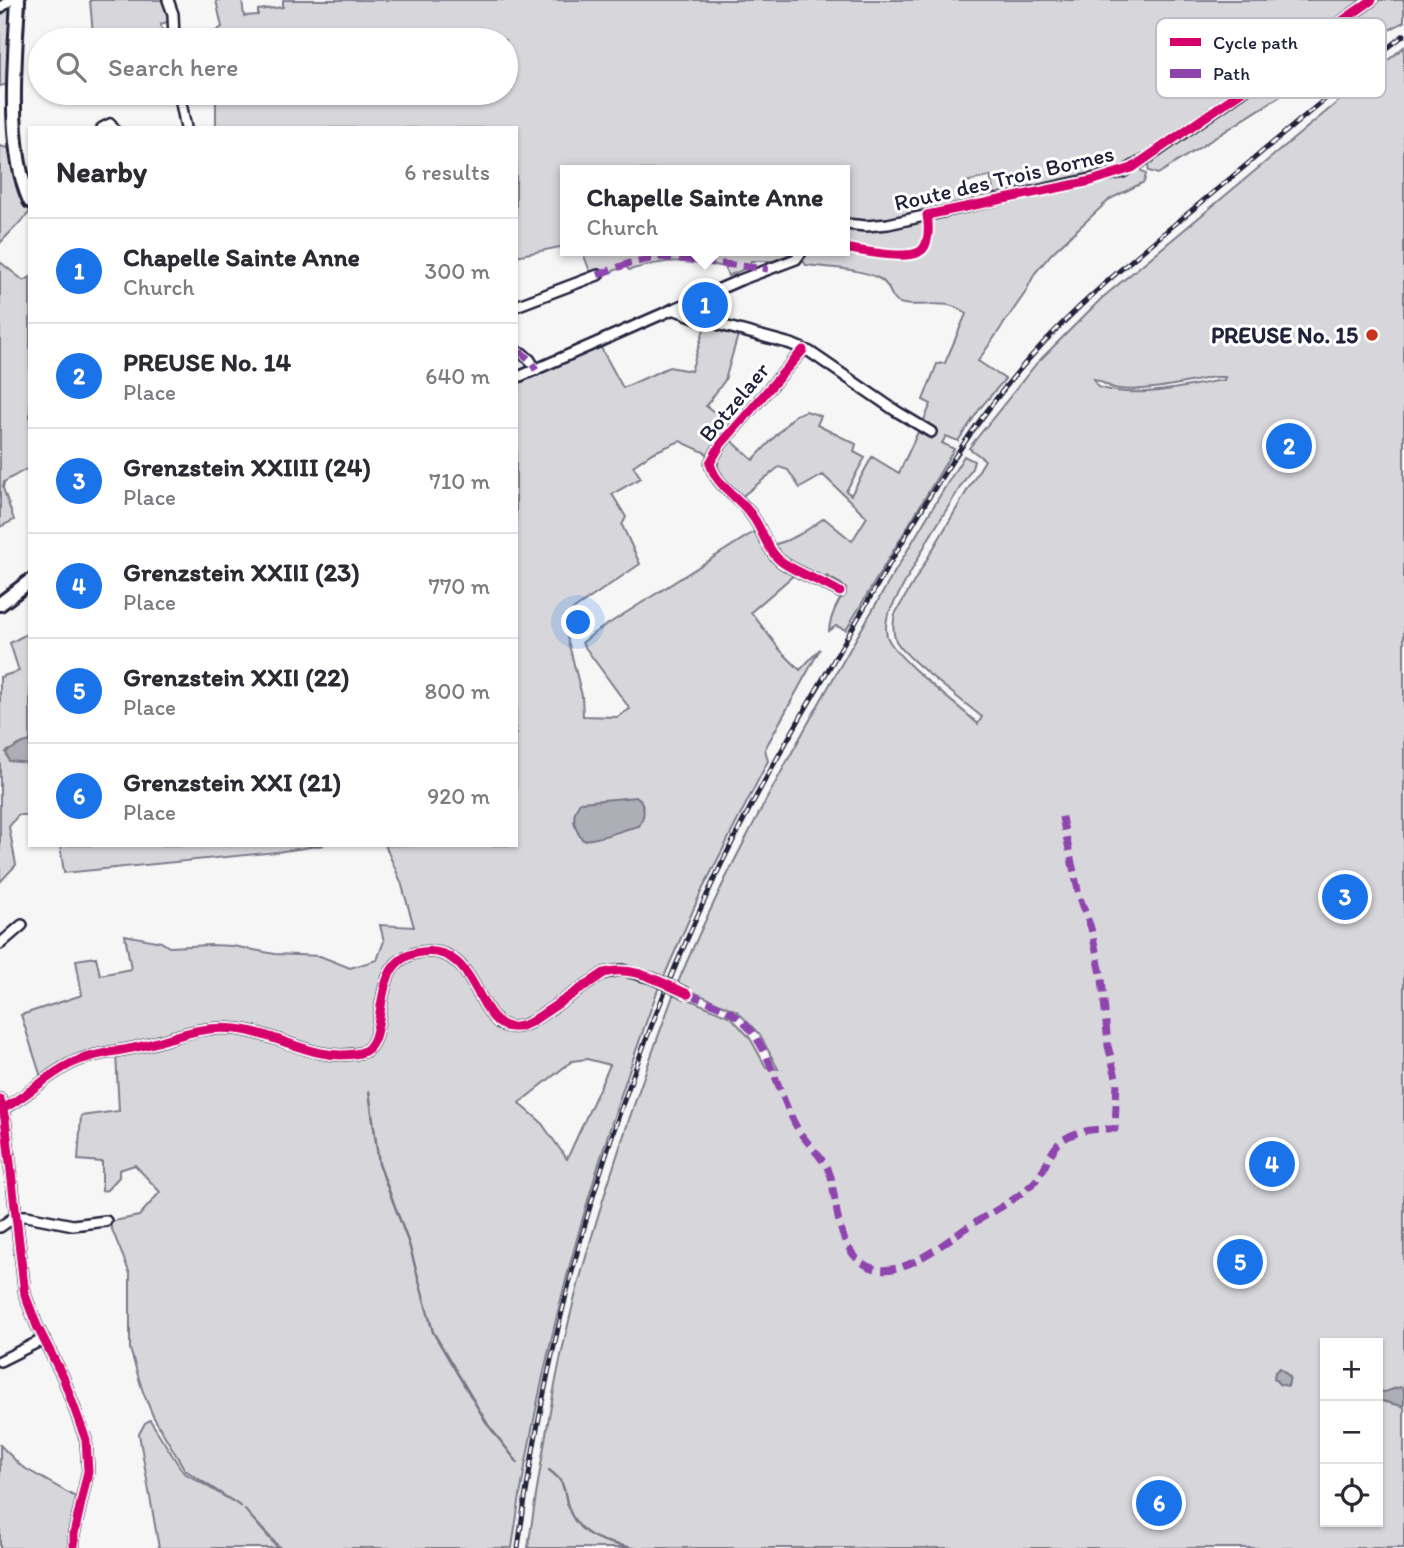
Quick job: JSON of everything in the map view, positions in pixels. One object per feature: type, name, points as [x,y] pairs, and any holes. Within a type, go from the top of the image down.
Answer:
[{"type":"main road","points":[[18,0],[15,124],[20,169],[28,195]]},
{"type":"main road","points":[[0,604],[28,583]]},
{"type":"street","points":[[0,8],[10,0]]},
{"type":"street","points":[[168,0],[173,14],[174,28]]},
{"type":"street","name":"Route des Trois Bornes","points":[[1345,18],[1371,0]]},
{"type":"street","name":"Route des Trois Bornes","points":[[850,224],[866,226],[901,221],[1091,181],[1132,168],[1232,98]]},
{"type":"street","points":[[181,105],[186,126]]},
{"type":"street","points":[[518,378],[798,256]]},
{"type":"street","points":[[518,305],[598,275]]},
{"type":"street","name":"Botzelaer","points":[[673,309],[803,350],[931,432]]},
{"type":"street","name":"Botzelaer","points":[[803,350],[721,444],[710,463],[712,472],[721,485],[747,508],[782,562],[840,592]]},
{"type":"street","points":[[518,353],[530,360],[536,370]]},
{"type":"street","points":[[0,944],[22,925]]},
{"type":"street","points":[[74,1548],[74,1534],[86,1486],[88,1453],[77,1413],[25,1295],[2,1104],[73,1062],[143,1046],[187,1032],[236,1029],[261,1034],[303,1050],[350,1054],[366,1051],[378,1027],[387,978],[401,960],[413,954],[443,952],[453,958],[484,1000],[495,1020],[506,1028],[521,1028],[604,974],[622,970],[652,978],[688,994]]},
{"type":"street","points":[[0,1227],[16,1216],[73,1224],[106,1221]]},
{"type":"street","points":[[0,1361],[44,1339]]},
{"type":"shaded area","points":[[90,0],[164,0],[170,21],[161,24],[162,28],[92,28]]},
{"type":"shaded area","points":[[216,0],[242,0],[244,16],[258,15],[258,10],[283,7],[283,0],[1404,0],[1404,22],[1386,32],[1386,18],[1156,18],[1156,98],[1277,98],[1158,174],[1149,171],[1147,162],[1130,164],[1114,172],[995,197],[990,176],[962,183],[966,204],[906,217],[860,220],[850,219],[850,165],[560,165],[560,247],[518,256],[518,126],[216,126],[216,105],[518,105],[518,28],[222,27]]},
{"type":"shaded area","points":[[10,4],[9,84],[0,86],[0,12]]},
{"type":"shaded area","points":[[1404,47],[1404,1548],[528,1548],[550,1409],[573,1305],[614,1166],[674,993],[731,1017],[750,1038],[766,1067],[778,1069],[760,1035],[737,1011],[677,985],[709,912],[763,805],[821,700],[964,456],[974,461],[972,468],[929,538],[888,614],[886,631],[901,656],[928,681],[978,724],[982,717],[902,649],[896,641],[893,628],[895,614],[985,460],[969,448],[1036,364],[1102,298],[1343,98],[1386,98],[1386,62]],"holes":[[[1214,377],[1225,377],[1224,380],[1129,392],[1098,387],[1094,379],[1114,388],[1137,390]]]},
{"type":"shaded area","points":[[0,146],[11,149],[19,190],[28,208],[28,214],[0,243]]},
{"type":"shaded area","points":[[1138,168],[1146,174],[1144,182],[1110,199],[1052,253],[1035,273],[1025,293],[978,361],[1005,379],[981,407],[958,441],[946,436],[942,443],[954,449],[846,630],[836,626],[829,631],[837,604],[846,589],[827,576],[821,586],[795,574],[751,612],[780,650],[800,670],[820,649],[765,749],[768,761],[701,892],[663,979],[612,969],[514,1026],[499,1021],[487,1000],[456,959],[442,950],[418,950],[385,975],[380,988],[374,1028],[366,1047],[354,1052],[303,1048],[236,1027],[154,1041],[73,1060],[41,1077],[21,1015],[82,995],[76,960],[96,957],[100,975],[131,969],[125,935],[161,942],[169,947],[233,946],[275,954],[320,956],[350,968],[377,960],[384,941],[380,925],[414,927],[401,882],[386,847],[518,847],[518,381],[600,346],[623,388],[669,367],[691,371],[705,326],[738,335],[725,380],[706,406],[732,425],[710,455],[680,441],[652,453],[633,466],[641,478],[612,494],[626,517],[622,525],[640,564],[564,616],[582,696],[583,716],[617,717],[630,709],[582,643],[594,633],[757,530],[767,546],[797,536],[824,518],[852,541],[867,517],[823,475],[800,488],[788,470],[779,467],[740,498],[722,477],[718,465],[719,458],[731,440],[753,460],[795,415],[806,411],[821,416],[817,425],[856,444],[854,452],[865,458],[846,491],[851,495],[872,457],[899,473],[918,432],[931,439],[936,430],[923,422],[931,404],[923,400],[937,364],[945,363],[966,314],[944,304],[899,303],[884,282],[872,275],[806,265],[802,259],[804,256],[850,256],[850,225],[952,213],[1093,184]]},
{"type":"shaded area","points":[[584,256],[785,256],[774,261],[751,261],[747,268],[728,276],[725,267],[677,261],[629,270],[626,266],[593,279]]},
{"type":"shaded area","points":[[0,262],[24,281],[28,278],[28,468],[4,482],[3,488],[14,520],[0,527]]},
{"type":"shaded area","points":[[28,633],[28,815],[18,815],[9,827],[16,865],[0,882],[0,677],[19,671],[10,643]]},
{"type":"shaded area","points":[[28,742],[28,763],[9,761],[6,752]]},
{"type":"shaded area","points":[[636,797],[640,799],[643,809],[639,826],[583,840],[574,821],[580,802]]},
{"type":"shaded area","points":[[60,847],[311,847],[277,852],[64,873]]},
{"type":"shaded area","points":[[433,953],[458,967],[491,1019],[503,1030],[513,1032],[539,1021],[604,976],[625,974],[660,984],[612,1123],[571,1262],[537,1403],[512,1548],[280,1548],[244,1509],[278,1548],[159,1548],[139,1434],[150,1420],[183,1472],[242,1507],[185,1470],[153,1416],[143,1392],[130,1349],[130,1274],[109,1222],[139,1216],[160,1192],[135,1165],[119,1170],[119,1177],[107,1190],[102,1191],[102,1162],[78,1160],[81,1116],[119,1111],[116,1054],[180,1035],[236,1031],[302,1053],[321,1056],[370,1051],[385,992],[395,971],[409,958]],"holes":[[[587,1059],[610,1065],[567,1159],[540,1121],[519,1103],[572,1061]]]},
{"type":"shaded area","points":[[1280,1368],[1290,1377],[1288,1386],[1279,1384],[1274,1378],[1275,1372]]},
{"type":"shaded area","points":[[1400,1387],[1404,1390],[1404,1403],[1402,1406],[1383,1401],[1384,1392]]},
{"type":"shaded area","points":[[0,1445],[21,1466],[79,1499],[68,1544],[70,1548],[0,1548]]},
{"type":"waterway","points":[[692,308],[719,316]]},
{"type":"waterway","points":[[369,1091],[379,1164],[409,1244],[433,1332],[488,1425],[518,1463]]},
{"type":"waterway","points":[[549,1470],[561,1481],[571,1514],[584,1531],[601,1540],[633,1548]]},
{"type":"railway","points":[[1386,50],[1404,35]]},
{"type":"railway","points":[[518,1548],[547,1380],[566,1297],[613,1134],[672,975],[706,897],[756,796],[932,493],[977,425],[1027,361],[1094,293],[1327,98]]},
{"type":"marked path","points":[[598,275],[630,263],[661,257],[768,269]]},
{"type":"marked path","points":[[518,353],[530,360],[536,370]]},
{"type":"marked path","points":[[688,994],[736,1016],[758,1040],[791,1117],[830,1174],[840,1228],[850,1250],[863,1264],[878,1269],[894,1269],[910,1263],[1024,1191],[1041,1174],[1054,1149],[1064,1139],[1082,1131],[1115,1129],[1117,1081],[1108,1046],[1102,978],[1091,928],[1079,895],[1061,813]]},
{"type":"cycle path","points":[[1346,18],[1372,0]]},
{"type":"cycle path","points":[[850,249],[904,255],[919,252],[927,241],[927,215],[1091,181],[1132,168],[1232,98]]},
{"type":"cycle path","points":[[803,350],[721,444],[710,463],[717,479],[753,517],[777,558],[840,592]]},
{"type":"cycle path","points":[[4,1108],[78,1060],[210,1029],[252,1032],[328,1054],[360,1053],[370,1047],[376,1036],[390,972],[400,960],[416,953],[439,953],[456,961],[498,1022],[512,1027],[531,1022],[604,973],[636,973],[688,994]]},
{"type":"cycle path","points":[[0,1099],[5,1119],[25,1295],[37,1326],[63,1377],[86,1440],[88,1471],[74,1534],[74,1548]]},
{"type":"place","name":"Chapelle Sainte Anne","points":[[705,305]]},
{"type":"place","name":"PREUSE No. 15","points":[[1372,335]]},
{"type":"place","name":"PREUSE No. 14","points":[[1289,446]]},
{"type":"place","name":"Grenzstein XXIIII (24)","points":[[1345,897]]},
{"type":"place","name":"Grenzstein XXIII (23)","points":[[1272,1164]]},
{"type":"place","name":"Grenzstein XXII (22)","points":[[1240,1262]]},
{"type":"place","name":"Grenzstein XXI (21)","points":[[1159,1503]]}]
